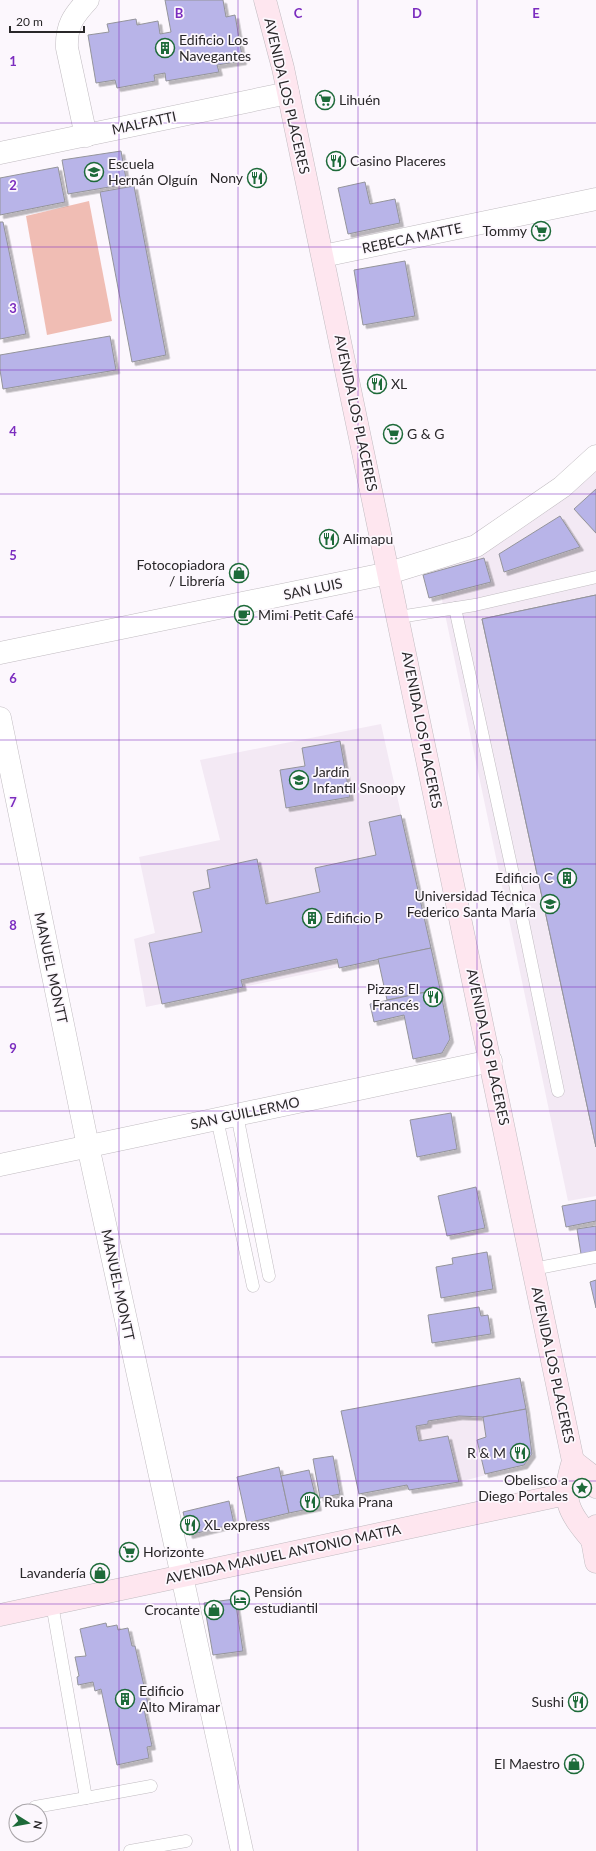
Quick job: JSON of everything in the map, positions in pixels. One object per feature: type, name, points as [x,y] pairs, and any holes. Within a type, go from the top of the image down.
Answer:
[{"type":"main road","name":"AVENIDA LOS PLACERES","points":[[265,0],[288,93],[323,256],[573,1461],[566,1494],[569,1508],[575,1520],[594,1532],[596,1562]]},
{"type":"main road","name":"AVENIDA LOS PLACERES","points":[[573,1461],[592,1475],[596,1487]]},
{"type":"main road","name":"AVENIDA MANUEL ANTONIO MATTA","points":[[0,1615],[566,1494]]},
{"type":"street","points":[[86,136],[67,48],[67,35],[73,16],[88,0]]},
{"type":"street","name":"MALFATTI","points":[[0,153],[288,93]]},
{"type":"street","name":"REBECA MATTE","points":[[323,256],[596,199]]},
{"type":"street","name":"SAN LUIS","points":[[0,653],[389,573],[476,546],[562,486],[596,456]]},
{"type":"street","name":"MANUEL MONTT","points":[[0,718],[88,1146],[242,1851]]},
{"type":"street","name":"SAN GUILLERMO","points":[[0,1165],[491,1060]]},
{"type":"lane","points":[[399,617],[475,605],[596,577]]},
{"type":"lane","points":[[455,608],[513,873],[558,1091]]},
{"type":"lane","points":[[227,1117],[269,1276]]},
{"type":"lane","points":[[227,1117],[253,1286]]},
{"type":"lane","points":[[533,1269],[596,1257]]},
{"type":"lane","points":[[52,1604],[86,1798]]},
{"type":"lane","points":[[48,1805],[151,1786]]},
{"type":"lane","points":[[130,1851],[186,1840]]},
{"type":"shaded area","points":[[89,201],[112,321],[47,335],[26,216]]},
{"type":"shaded area","name":"Universidad Técnica Federico Santa María","points":[[596,469],[596,1196],[568,1201],[441,595],[429,598],[423,575],[483,552]]},
{"type":"shaded area","name":"Universidad Técnica Federico Santa María","points":[[381,724],[431,948],[146,1007],[134,939],[155,933],[139,857],[220,840],[200,760]]},
{"type":"shaded area","points":[[520,1378],[532,1454],[524,1465],[459,1482],[409,1490],[407,1485],[359,1494],[341,1411]]},
{"type":"building","name":"Edificio Los Navegantes","points":[[165,0],[223,0],[226,17],[235,15],[243,61],[217,65],[219,72],[166,81],[165,73],[154,75],[155,81],[117,88],[115,80],[96,83],[88,35],[109,32],[107,24],[136,19],[137,25],[158,21],[160,34],[171,32]]},
{"type":"building","name":"Escuela Hernán Olguín","points":[[121,151],[127,184],[68,194],[62,160]]},
{"type":"building","points":[[58,167],[65,202],[0,215],[0,178]]},
{"type":"building","points":[[365,182],[370,204],[395,199],[400,223],[348,234],[338,188]]},
{"type":"building","points":[[134,186],[166,355],[132,362],[100,192]]},
{"type":"building","points":[[0,222],[3,222],[26,334],[0,339]]},
{"type":"building","points":[[405,261],[415,316],[363,325],[354,270]]},
{"type":"building","points":[[110,336],[116,370],[3,389],[0,370],[0,355]]},
{"type":"building","points":[[596,489],[596,533],[574,509]]},
{"type":"building","points":[[560,516],[580,547],[504,572],[499,554]]},
{"type":"building","points":[[484,558],[491,582],[429,598],[423,575]]},
{"type":"building","name":"Edificio C","points":[[596,595],[596,1147],[482,619]]},
{"type":"building","name":"Edificio C","points":[[596,595],[596,1147],[482,619]]},
{"type":"building","points":[[340,741],[350,797],[286,808],[280,770],[305,766],[302,748]]},
{"type":"building","name":"Universidad Técnica Federico Santa María","points":[[401,815],[431,948],[339,968],[337,959],[241,980],[243,987],[162,1004],[149,943],[202,932],[193,892],[210,888],[207,870],[257,859],[266,904],[320,892],[315,868],[376,855],[369,822]]},
{"type":"building","points":[[431,948],[440,989],[387,1000],[378,959]]},
{"type":"building","points":[[440,989],[450,1039],[442,1053],[413,1059],[404,1015],[374,1022],[370,1004]]},
{"type":"building","points":[[451,1113],[457,1149],[417,1157],[410,1120]]},
{"type":"building","points":[[476,1187],[485,1228],[447,1236],[438,1196]]},
{"type":"building","points":[[596,1200],[596,1221],[566,1227],[562,1206]]},
{"type":"building","points":[[596,1226],[596,1251],[581,1254],[577,1229]]},
{"type":"building","points":[[487,1252],[493,1289],[441,1298],[436,1267],[453,1264],[452,1258]]},
{"type":"building","points":[[596,1280],[596,1308],[590,1282]]},
{"type":"building","points":[[479,1307],[481,1316],[488,1315],[491,1334],[432,1343],[428,1315]]},
{"type":"building","points":[[520,1378],[526,1409],[483,1417],[459,1416],[428,1421],[428,1424],[416,1426],[419,1441],[448,1436],[459,1482],[409,1490],[407,1485],[359,1494],[341,1411]]},
{"type":"building","points":[[526,1409],[532,1454],[524,1465],[485,1474],[477,1440],[486,1437],[483,1417]]},
{"type":"building","points":[[333,1456],[340,1494],[320,1498],[313,1459]]},
{"type":"building","points":[[279,1467],[289,1513],[247,1523],[237,1477]]},
{"type":"building","points":[[309,1470],[318,1507],[289,1513],[281,1476]]},
{"type":"building","points":[[229,1501],[234,1524],[189,1535],[183,1512]]},
{"type":"building","points":[[235,1599],[243,1651],[213,1655],[204,1603]]},
{"type":"building","name":"Edificio Alto Miramar","points":[[106,1623],[107,1627],[117,1625],[118,1630],[128,1628],[132,1646],[135,1646],[149,1708],[144,1709],[152,1746],[147,1747],[149,1758],[117,1765],[101,1689],[95,1691],[93,1682],[78,1685],[77,1677],[79,1676],[75,1657],[86,1656],[80,1629]]},
{"type":"place","name":"Edificio Los Navegantes","points":[[165,48]]},
{"type":"place","name":"Lihuén","points":[[325,100]]},
{"type":"place","name":"Casino Placeres","points":[[336,161]]},
{"type":"place","name":"Escuela Hernán Olguín","points":[[94,172]]},
{"type":"place","name":"Nony","points":[[257,178]]},
{"type":"place","name":"Tommy","points":[[541,231]]},
{"type":"place","name":"XL","points":[[377,384]]},
{"type":"place","name":"G & G","points":[[393,434]]},
{"type":"place","name":"Alimapu","points":[[329,539]]},
{"type":"place","name":"Fotocopiadora / Librería","points":[[239,573]]},
{"type":"place","name":"Mimi Petit Café","points":[[244,615]]},
{"type":"place","name":"Jardín Infantil Snoopy","points":[[299,780]]},
{"type":"place","name":"Edificio C","points":[[567,878]]},
{"type":"place","name":"Universidad Técnica Federico Santa María","points":[[550,904]]},
{"type":"place","name":"Edificio P","points":[[312,918]]},
{"type":"place","name":"Pizzas El Francés","points":[[433,997]]},
{"type":"place","name":"R & M","points":[[520,1453]]},
{"type":"place","name":"Obelisco a Diego Portales","points":[[582,1488]]},
{"type":"place","name":"Ruka Prana","points":[[310,1502]]},
{"type":"place","name":"XL express","points":[[190,1525]]},
{"type":"place","name":"Horizonte","points":[[129,1552]]},
{"type":"place","name":"Lavandería","points":[[100,1573]]},
{"type":"place","name":"Pensión estudiantil","points":[[240,1600]]},
{"type":"place","name":"Crocante","points":[[214,1610]]},
{"type":"place","name":"Edificio Alto Miramar","points":[[125,1699]]},
{"type":"place","name":"Sushi","points":[[578,1702]]},
{"type":"place","name":"El Maestro","points":[[574,1764]]}]
